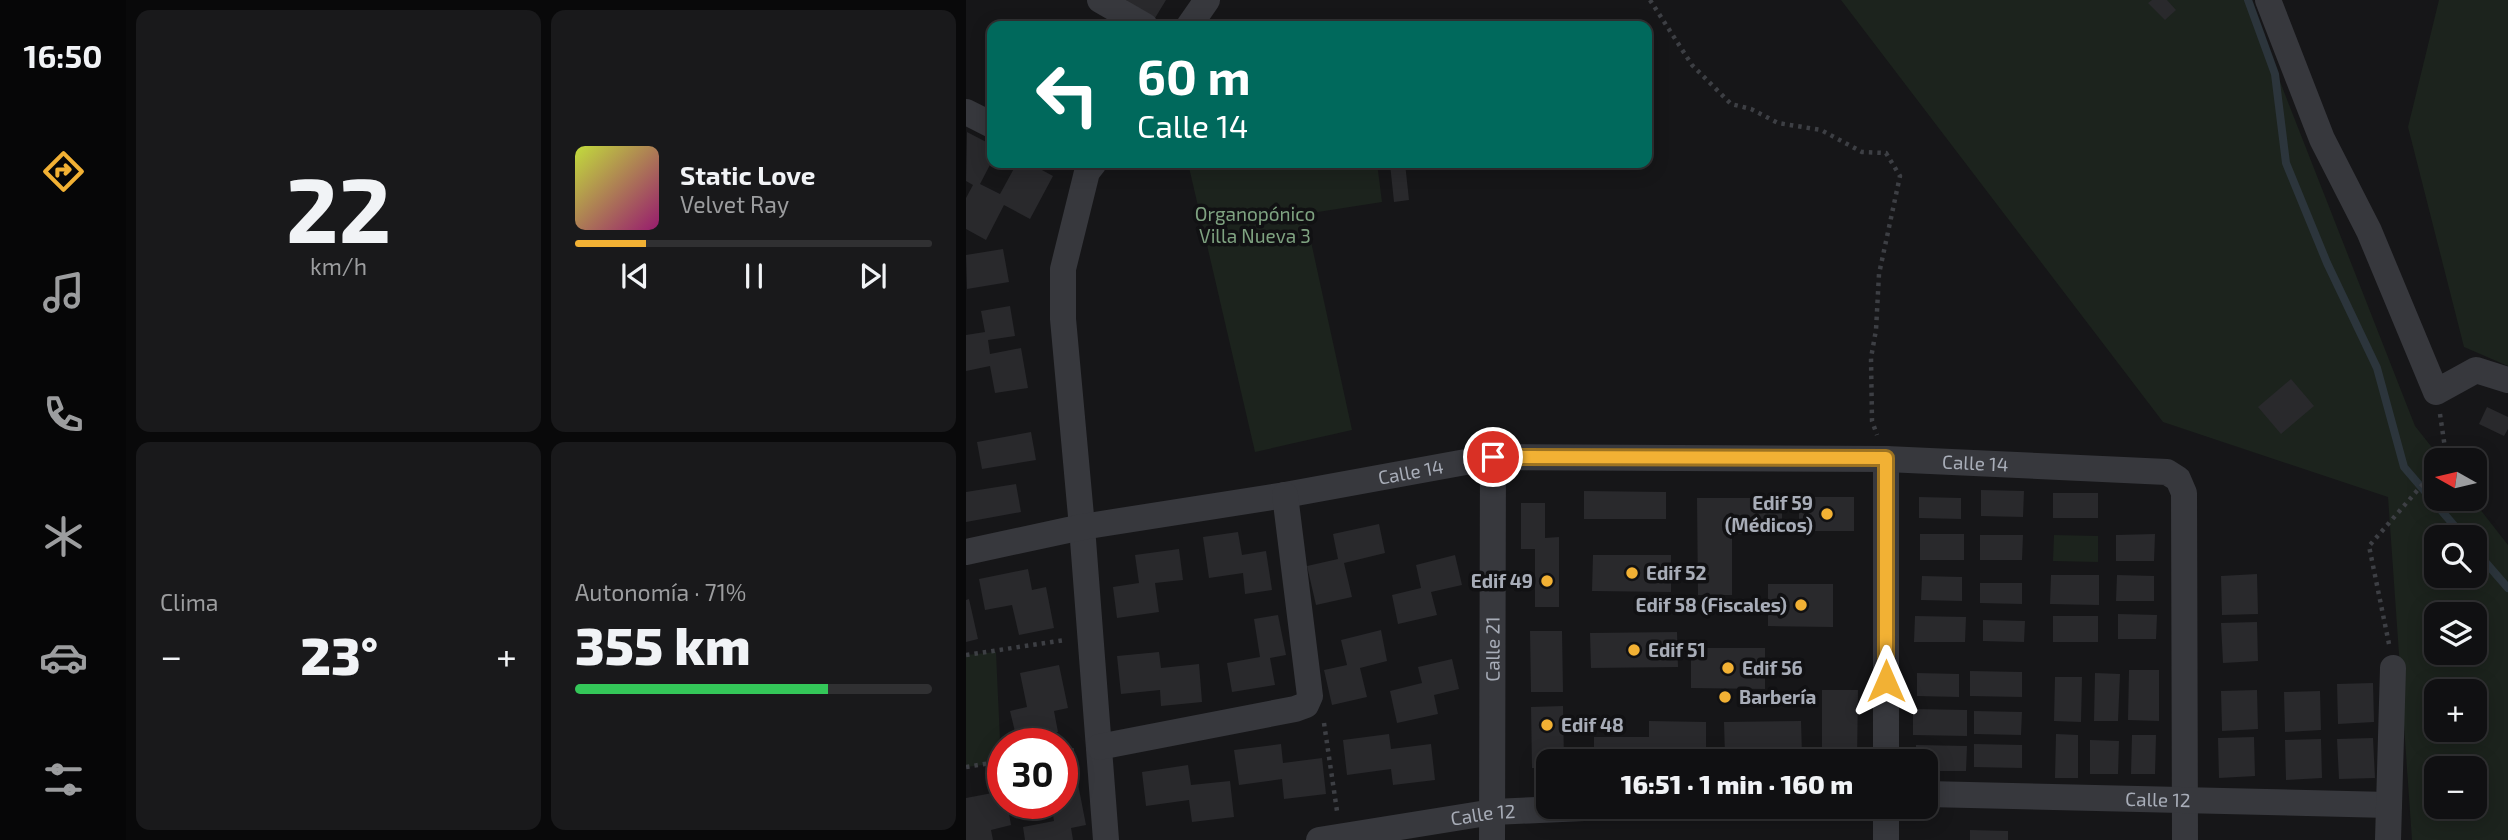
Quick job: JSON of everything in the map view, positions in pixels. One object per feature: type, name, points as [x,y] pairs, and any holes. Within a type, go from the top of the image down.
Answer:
[{"type":"street","points":[[1100,0],[1136,21]]},
{"type":"street","points":[[1192,21],[1207,0]]},
{"type":"street","points":[[2268,0],[2322,139],[2369,230],[2436,392],[2476,370],[2508,380]]},
{"type":"street","points":[[966,111],[987,122]]},
{"type":"street","points":[[1083,168],[1063,268],[1063,318],[1106,840]]},
{"type":"street","name":"Calle 14","points":[[966,552],[1082,527],[1285,495],[1493,457],[1886,458],[2167,472],[2178,479],[2184,493],[2186,799]]},
{"type":"street","name":"Calle 21","points":[[1492,840],[1493,457]]},
{"type":"street","points":[[1886,458],[1886,749]]},
{"type":"street","points":[[1099,747],[1306,705],[1310,696],[1285,495]]},
{"type":"street","points":[[2388,840],[2393,667]]},
{"type":"street","name":"Calle 12","points":[[1938,794],[2389,805]]},
{"type":"street","points":[[2186,799],[2186,840]]},
{"type":"street","name":"Calle 12","points":[[1330,838],[1493,812],[1536,810]]},
{"type":"street","points":[[1886,819],[1886,840]]},
{"type":"path","points":[[1650,0],[1692,65],[1731,104],[1751,108],[1778,123],[1821,130],[1862,152],[1886,153],[1900,176],[1879,274],[1877,330],[1871,358],[1872,421],[1886,458]]},
{"type":"path","points":[[2436,392],[2445,448]]},
{"type":"path","points":[[2393,667],[2369,546],[2424,483]]},
{"type":"path","points":[[966,655],[1090,636]]},
{"type":"path","points":[[1310,696],[1321,702],[1330,838]]},
{"type":"path","points":[[966,767],[987,764]]},
{"type":"green space","points":[[1841,0],[2248,0],[2415,426],[2432,448],[2424,448],[2424,511],[2481,511],[2508,545],[2508,840],[2412,840],[2388,497],[2163,422]]},
{"type":"green space","points":[[2439,0],[2508,0],[2508,366],[2464,347],[2408,127]]},
{"type":"green space","name":"Organopónico Villa Nueva 3","points":[[1189,168],[1378,168],[1382,202],[1305,214],[1352,430],[1255,452]]},
{"type":"green space","points":[[2054,535],[2098,536],[2098,562],[2053,561]]},
{"type":"green space","points":[[996,652],[999,728],[987,728],[987,765],[966,767],[966,655]]},
{"type":"building","points":[[1126,0],[1166,0],[1153,21],[1150,21]]},
{"type":"building","points":[[2152,0],[2167,0],[2176,10],[2165,20],[2148,3]]},
{"type":"building","points":[[967,132],[987,142],[988,168],[980,184],[1000,194],[1014,168],[1038,168],[1053,176],[1030,219],[1004,205],[986,240],[966,229],[966,198],[973,185],[966,181]]},
{"type":"building","points":[[1390,168],[1406,168],[1409,200],[1394,202]]},
{"type":"building","points":[[1003,249],[1009,282],[967,289],[966,255]]},
{"type":"building","points":[[1010,306],[1015,336],[988,340],[990,354],[1021,348],[1028,388],[995,393],[990,366],[966,371],[966,335],[985,332],[981,311]]},
{"type":"building","points":[[2291,379],[2314,406],[2281,434],[2258,407]]},
{"type":"building","points":[[2487,407],[2508,417],[2508,429],[2504,436],[2479,424]]},
{"type":"building","points":[[1031,432],[1036,460],[982,469],[977,442]]},
{"type":"building","points":[[1016,484],[1021,512],[966,522],[966,492]]},
{"type":"building","points":[[1981,490],[2024,491],[2023,517],[1981,516]]},
{"type":"building","points":[[1584,491],[1666,492],[1666,519],[1584,519]]},
{"type":"building","points":[[2053,493],[2098,493],[2098,518],[2053,518]]},
{"type":"building","name":"Edif 59 (Médicos)","points":[[1799,497],[1854,497],[1854,531],[1799,531]]},
{"type":"building","points":[[1919,497],[1961,498],[1961,519],[1919,518]]},
{"type":"building","points":[[1697,498],[1782,498],[1782,534],[1732,534],[1732,595],[1698,595]]},
{"type":"building","name":"Edif 49","points":[[1521,503],[1545,503],[1545,538],[1559,537],[1559,607],[1535,607],[1535,549],[1521,549]]},
{"type":"building","points":[[1379,524],[1385,553],[1344,563],[1352,597],[1316,605],[1307,566],[1338,559],[1333,534]]},
{"type":"building","points":[[1238,532],[1242,555],[1266,551],[1272,590],[1245,594],[1243,573],[1209,578],[1203,537]]},
{"type":"building","points":[[1920,534],[1964,534],[1964,560],[1920,560]]},
{"type":"building","points":[[2155,534],[2154,561],[2116,561],[2116,535]]},
{"type":"building","points":[[1980,535],[2023,535],[2022,560],[1980,560]]},
{"type":"building","points":[[1179,549],[1183,580],[1155,583],[1159,612],[1117,618],[1113,587],[1139,583],[1135,555]]},
{"type":"building","points":[[1455,555],[1462,585],[1431,592],[1437,615],[1398,624],[1392,595],[1421,588],[1416,565]]},
{"type":"building","name":"Edif 52","points":[[1593,555],[1671,555],[1671,592],[1592,591]]},
{"type":"building","points":[[1028,569],[1032,590],[1046,587],[1054,628],[1019,635],[1012,605],[985,610],[979,579]]},
{"type":"building","points":[[2257,574],[2258,614],[2222,615],[2221,576]]},
{"type":"building","points":[[2051,575],[2099,575],[2099,605],[2050,604]]},
{"type":"building","points":[[2117,575],[2154,576],[2154,601],[2116,601]]},
{"type":"building","points":[[1922,576],[1962,577],[1962,601],[1921,600]]},
{"type":"building","points":[[1980,583],[2022,583],[2022,604],[1980,603]]},
{"type":"building","name":"Edif 58 (Fiscales)","points":[[1768,584],[1833,584],[1833,627],[1768,626]]},
{"type":"building","points":[[969,599],[978,639],[966,642],[966,600]]},
{"type":"building","points":[[2118,614],[2157,615],[2156,639],[2118,639]]},
{"type":"building","points":[[1278,615],[1286,655],[1270,658],[1275,685],[1232,692],[1227,663],[1260,657],[1254,619]]},
{"type":"building","points":[[1915,616],[1966,617],[1965,642],[1914,642]]},
{"type":"building","points":[[2053,616],[2098,616],[2098,642],[2053,642]]},
{"type":"building","points":[[1983,620],[2025,621],[2024,642],[1983,641]]},
{"type":"building","points":[[2257,622],[2258,661],[2223,663],[2221,623]]},
{"type":"building","points":[[1381,630],[1387,661],[1360,668],[1367,697],[1332,705],[1324,670],[1347,665],[1341,640]]},
{"type":"building","points":[[1530,631],[1562,631],[1563,692],[1531,692]]},
{"type":"building","name":"Edif 51","points":[[1677,632],[1678,667],[1591,668],[1590,633]]},
{"type":"building","name":"Edif 56","points":[[1691,648],[1765,648],[1765,689],[1691,688]]},
{"type":"building","points":[[1159,652],[1161,668],[1199,664],[1202,702],[1161,706],[1160,690],[1121,694],[1117,656]]},
{"type":"building","points":[[1452,659],[1459,689],[1434,695],[1438,714],[1397,723],[1390,691],[1422,683],[1418,667]]},
{"type":"building","points":[[1059,665],[1068,708],[1054,711],[1057,728],[1014,728],[1010,711],[1027,707],[1020,673]]},
{"type":"building","points":[[2129,670],[2159,670],[2159,721],[2128,720]]},
{"type":"building","points":[[1970,671],[2022,672],[2022,697],[1970,696]]},
{"type":"building","points":[[1917,673],[1959,674],[1959,697],[1917,696]]},
{"type":"building","points":[[2095,673],[2120,674],[2118,721],[2094,721]]},
{"type":"building","points":[[2055,677],[2082,677],[2081,722],[2054,721]]},
{"type":"building","points":[[2373,683],[2374,722],[2338,724],[2337,684]]},
{"type":"building","points":[[1822,690],[1858,690],[1857,749],[1822,749]]},
{"type":"building","points":[[2257,690],[2258,729],[2222,731],[2221,691]]},
{"type":"building","points":[[2320,691],[2321,730],[2285,732],[2284,692]]},
{"type":"building","name":"Edif 48","points":[[1563,706],[1564,749],[1536,749],[1536,768],[1532,768],[1531,707]]},
{"type":"building","points":[[1913,709],[1967,710],[1967,736],[1913,735]]},
{"type":"building","points":[[1974,711],[2022,712],[2021,735],[1974,734]]},
{"type":"building","points":[[1649,721],[1706,722],[1706,749],[1594,749],[1594,737],[1649,737]]},
{"type":"building","points":[[1801,721],[1802,749],[1725,749],[1724,722]]},
{"type":"building","points":[[1389,734],[1391,749],[1431,744],[1435,780],[1393,785],[1391,769],[1347,775],[1343,740]]},
{"type":"building","points":[[2056,734],[2078,735],[2078,778],[2055,778]]},
{"type":"building","points":[[2132,735],[2156,735],[2155,774],[2131,774]]},
{"type":"building","points":[[2254,737],[2255,776],[2219,778],[2218,738]]},
{"type":"building","points":[[2373,738],[2375,778],[2339,779],[2337,739]]},
{"type":"building","points":[[2321,739],[2322,778],[2286,780],[2285,740]]},
{"type":"building","points":[[2090,740],[2119,741],[2118,774],[2090,774]]},
{"type":"building","points":[[1281,744],[1283,763],[1322,758],[1326,794],[1284,799],[1282,779],[1239,785],[1234,750]]},
{"type":"building","points":[[1974,744],[2022,745],[2022,768],[1974,767]]},
{"type":"building","points":[[1916,745],[1967,746],[1966,771],[1938,771],[1938,749],[1916,749]]},
{"type":"building","points":[[1188,765],[1191,785],[1230,781],[1234,817],[1192,822],[1189,800],[1146,806],[1142,772]]},
{"type":"building","points":[[1078,784],[1086,825],[1071,828],[1073,840],[1025,840],[1023,827],[1078,819]]},
{"type":"building","points":[[987,794],[987,819],[1010,819],[1011,825],[991,830],[993,840],[966,840],[966,798]]},
{"type":"building","points":[[1970,830],[2008,831],[2008,840],[1970,840]]},
{"type":"waterway","points":[[2248,0],[2275,74],[2286,163],[2327,263],[2377,368],[2404,467],[2454,525]]},
{"type":"waterway","points":[[2487,564],[2508,588]]},
{"type":"place","name":"Edif 59 (Médicos)","points":[[1827,514]]},
{"type":"place","name":"Edif 52","points":[[1632,573]]},
{"type":"place","name":"Edif 49","points":[[1547,581]]},
{"type":"place","name":"Edif 58 (Fiscales)","points":[[1801,605]]},
{"type":"place","name":"Edif 51","points":[[1634,650]]},
{"type":"place","name":"Edif 56","points":[[1728,668]]},
{"type":"place","name":"Barbería","points":[[1725,697]]},
{"type":"place","name":"Edif 48","points":[[1547,725]]},
{"type":"route","points":[[1493,457],[1886,458],[1886,681]]}]
